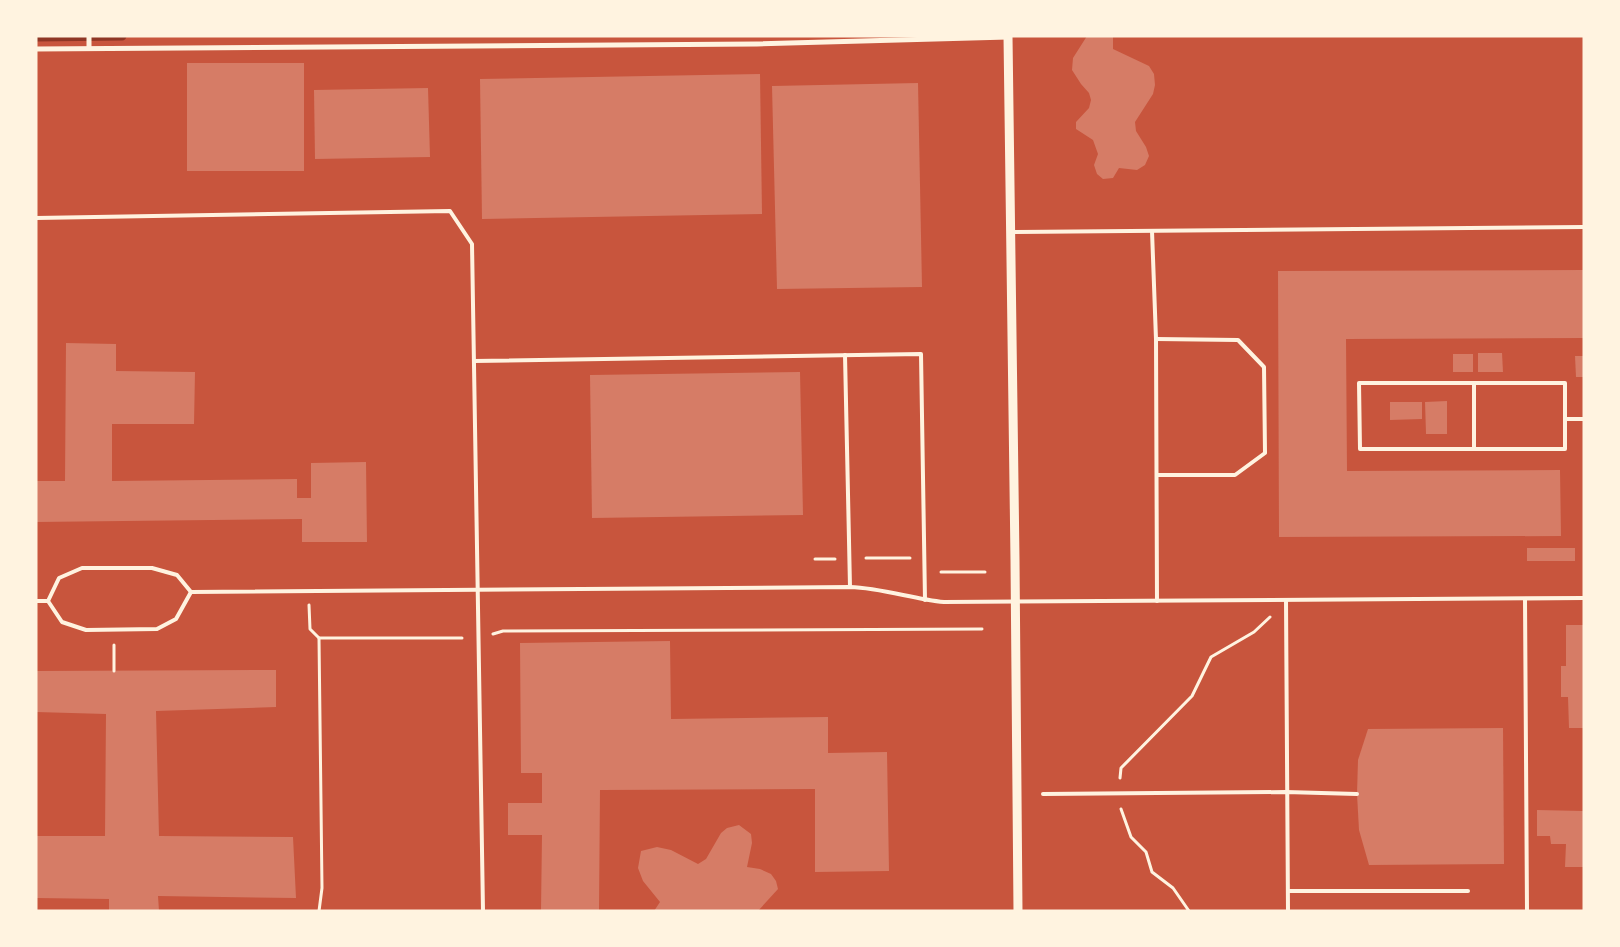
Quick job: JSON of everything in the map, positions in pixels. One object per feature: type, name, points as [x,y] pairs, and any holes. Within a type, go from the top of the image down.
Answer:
[{"type":"street","points":[[36,49],[747,44],[1008,37],[1018,911]]},
{"type":"street","points":[[89,38],[89,48]]},
{"type":"lane","points":[[36,218],[450,211],[472,244],[482,911]]},
{"type":"lane","points":[[1011,232],[1584,227]]},
{"type":"lane","points":[[1152,231],[1156,339],[1157,601]]},
{"type":"lane","points":[[1156,339],[1238,340],[1264,367],[1265,452],[1235,475],[1157,475]]},
{"type":"lane","points":[[474,362],[921,354],[925,600]]},
{"type":"lane","points":[[845,355],[850,587]]},
{"type":"lane","points":[[1359,383],[1474,383],[1565,383],[1565,449],[1360,449],[1359,383]]},
{"type":"lane","points":[[1474,383],[1474,449]]},
{"type":"lane","points":[[1565,419],[1584,419]]},
{"type":"lane","points":[[48,601],[60,578],[82,568],[152,568],[176,575],[191,592],[862,587],[944,602],[1584,598]]},
{"type":"lane","points":[[48,601],[62,622],[86,630],[157,629],[176,619],[191,592]]},
{"type":"lane","points":[[1525,599],[1527,911]]},
{"type":"lane","points":[[1286,600],[1288,911]]},
{"type":"lane","points":[[36,601],[48,601]]},
{"type":"lane","points":[[1043,794],[1286,792],[1357,794]]},
{"type":"lane","points":[[1288,891],[1468,891]]},
{"type":"path","points":[[815,559],[924,558],[942,572],[985,572]]},
{"type":"path","points":[[309,592],[310,629],[319,638],[322,888],[319,911]]},
{"type":"path","points":[[1189,911],[1173,888],[1152,872],[1146,852],[1131,837],[1119,805],[1121,768],[1192,696],[1211,657],[1254,632],[1286,600]]},
{"type":"path","points":[[319,638],[478,638],[504,631],[982,629]]},
{"type":"path","points":[[114,630],[114,671]]},
{"type":"building","points":[[1087,36],[1113,36],[1113,49],[1149,66],[1154,74],[1155,85],[1153,94],[1135,122],[1136,131],[1149,156],[1145,165],[1137,170],[1119,168],[1113,178],[1103,179],[1097,174],[1094,165],[1098,154],[1093,140],[1076,129],[1076,122],[1089,108],[1091,100],[1089,93],[1072,70],[1073,58]]},
{"type":"building","points":[[187,63],[304,63],[304,171],[187,171]]},
{"type":"building","points":[[760,74],[762,214],[482,219],[480,79]]},
{"type":"building","points":[[918,83],[922,287],[777,289],[772,86]]},
{"type":"building","points":[[428,88],[430,157],[315,159],[314,90]]},
{"type":"building","points":[[1584,270],[1584,338],[1346,339],[1347,471],[1560,470],[1561,536],[1279,537],[1278,271]]},
{"type":"building","points":[[66,343],[116,344],[116,371],[195,372],[194,424],[112,424],[112,481],[297,479],[297,498],[311,498],[311,463],[366,462],[367,542],[302,542],[302,519],[36,522],[36,481],[65,481]]},
{"type":"building","points":[[1478,353],[1502,353],[1503,372],[1478,372]]},
{"type":"building","points":[[1453,354],[1473,354],[1473,372],[1453,372]]},
{"type":"building","points":[[1575,356],[1584,356],[1584,377],[1576,377]]},
{"type":"building","points":[[800,372],[803,515],[592,518],[590,375]]},
{"type":"building","points":[[1447,401],[1447,434],[1426,434],[1425,402]]},
{"type":"building","points":[[1390,402],[1422,402],[1422,419],[1390,420]]},
{"type":"building","points":[[1527,548],[1575,548],[1575,561],[1527,561]]},
{"type":"building","points":[[1566,625],[1584,625],[1584,728],[1569,728],[1568,697],[1561,697],[1561,666],[1566,666]]},
{"type":"building","points":[[670,641],[671,719],[828,717],[828,753],[887,752],[889,871],[815,872],[815,789],[600,790],[599,910],[541,910],[542,835],[508,835],[508,803],[542,803],[542,773],[521,773],[520,643]]},
{"type":"building","points":[[276,670],[276,707],[156,711],[159,836],[293,837],[296,898],[158,896],[159,911],[109,911],[109,899],[36,898],[36,836],[105,836],[106,714],[36,712],[36,671]]},
{"type":"building","points":[[1503,728],[1504,864],[1369,865],[1359,830],[1357,794],[1358,760],[1368,729]]},
{"type":"building","points":[[1537,810],[1584,811],[1584,867],[1565,867],[1566,844],[1551,844],[1550,836],[1537,836]]},
{"type":"building","points":[[739,825],[751,834],[752,843],[747,867],[760,869],[771,874],[776,881],[778,889],[758,911],[654,911],[660,902],[643,881],[638,868],[641,851],[657,847],[671,850],[698,864],[706,859],[721,833],[727,828]]},
{"type":"waterway","points":[[36,37],[122,36]]}]
